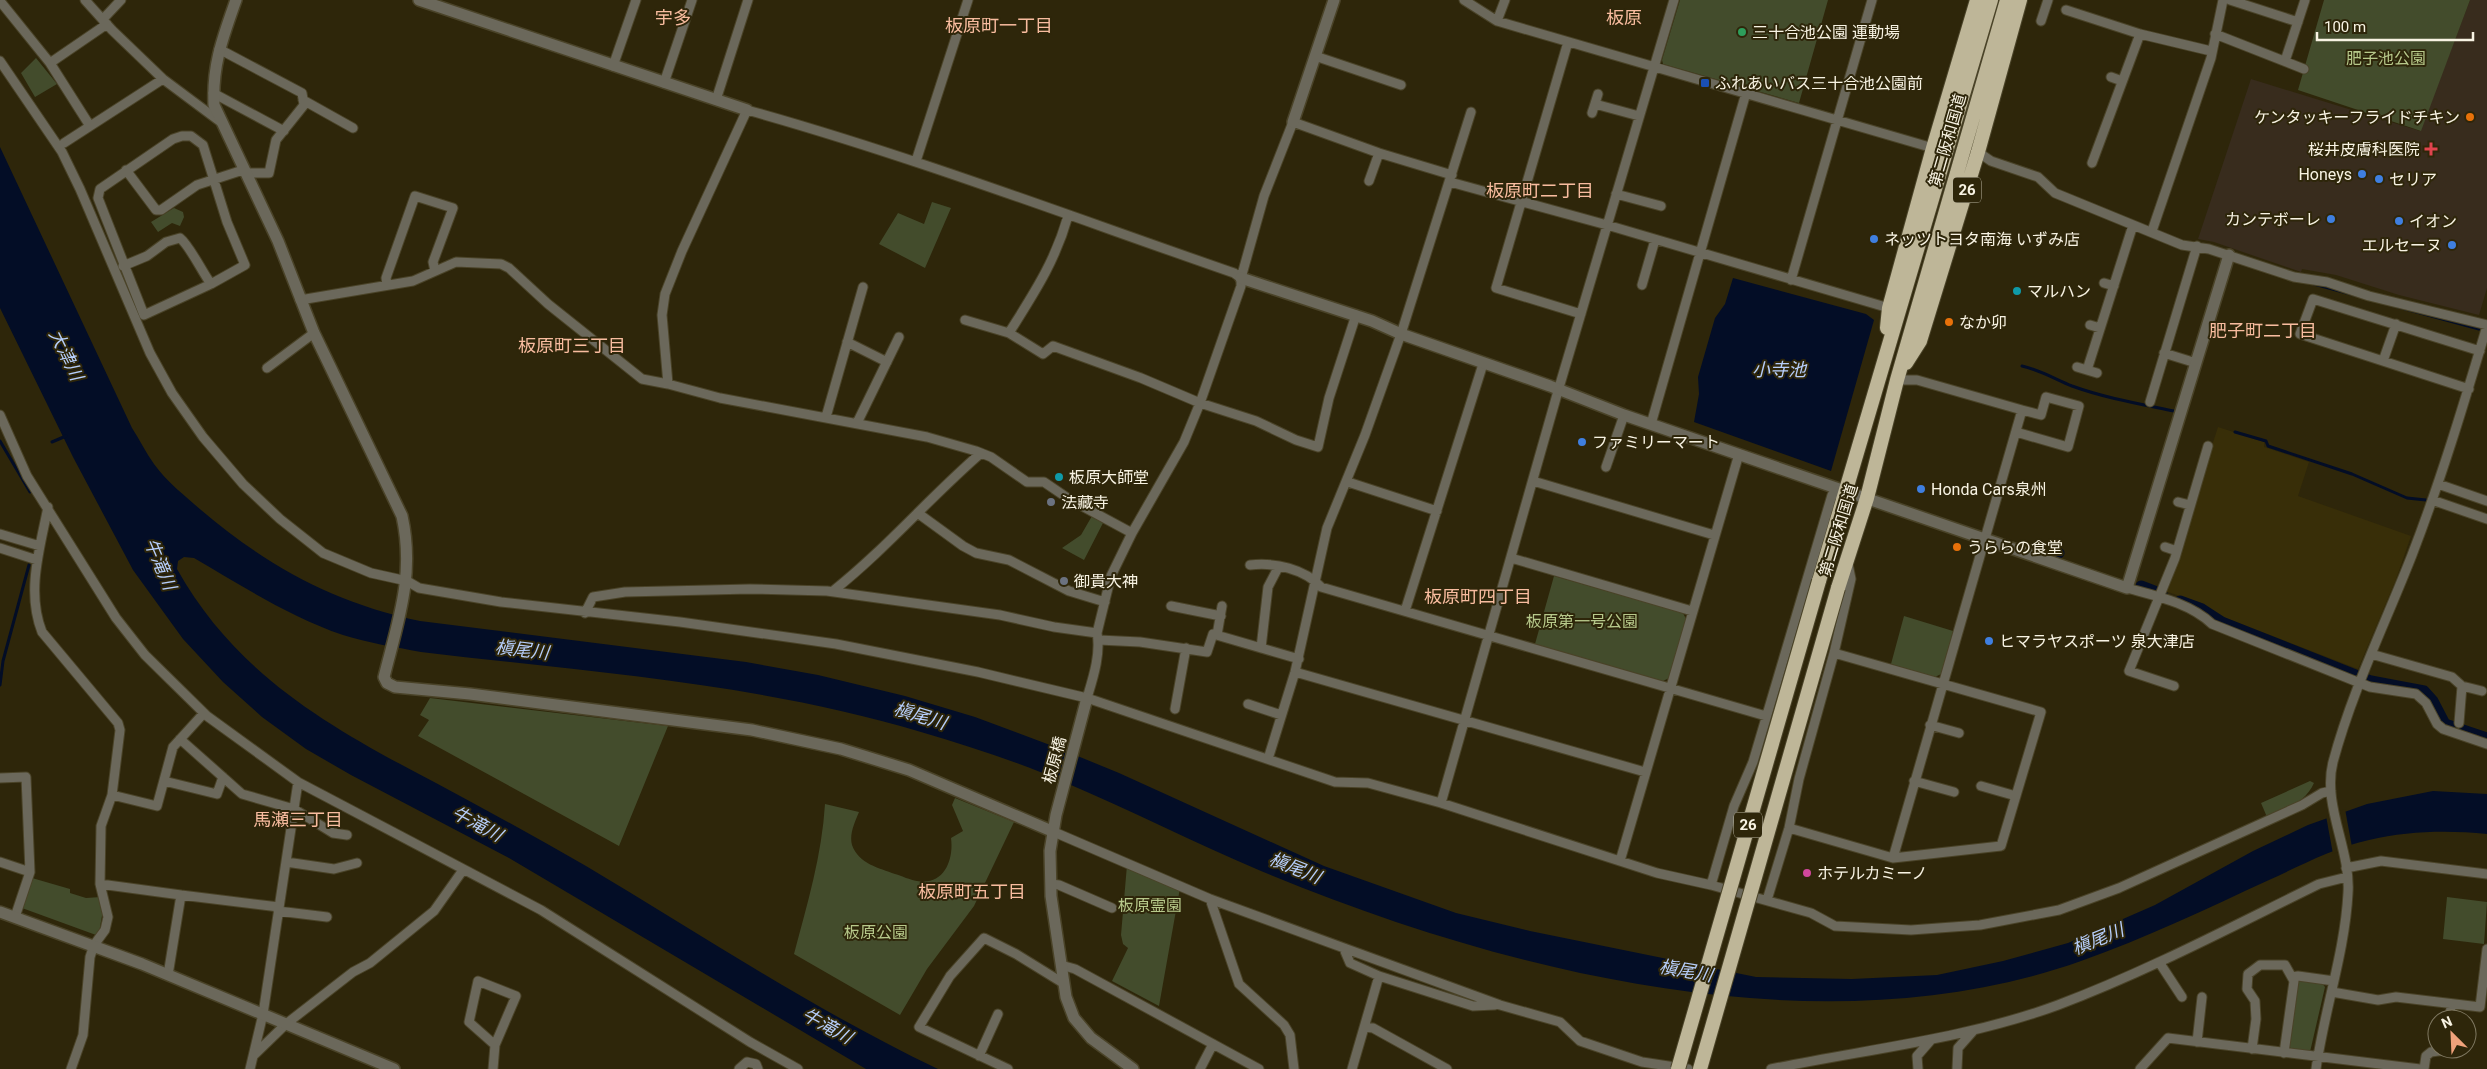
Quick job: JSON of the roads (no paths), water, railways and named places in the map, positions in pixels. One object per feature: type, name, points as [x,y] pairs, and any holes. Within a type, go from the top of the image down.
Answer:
[{"type":"highway","name":"第二阪和国道","points":[[1883,359],[1889,308],[1933,148],[1977,0]]},
{"type":"highway","name":"第二阪和国道","points":[[1678,1069],[1844,492],[1883,359],[1914,267],[1991,0]]},
{"type":"highway","name":"第二阪和国道","points":[[1700,1069],[1838,588],[1867,498],[1897,377],[2007,0]]},
{"type":"highway","name":"26","points":[[1897,377],[1920,341],[1978,152],[2020,0]]},
{"type":"street","points":[[85,0],[163,79],[222,123]]},
{"type":"street","points":[[50,63],[105,22],[122,0]]},
{"type":"street","points":[[236,0],[215,64],[214,105],[278,241],[314,333],[402,516],[406,536],[406,585],[384,678],[387,683],[395,687],[470,694],[752,730],[841,749],[909,770],[1210,899],[1500,1005],[1560,1022],[1580,1041],[1640,1065],[1688,1069]]},
{"type":"street","points":[[419,0],[716,100],[916,161],[1068,216],[1234,272],[1241,278],[1356,315],[1401,334],[1483,364],[1550,386],[1558,391],[1624,415],[1844,492],[1985,538],[2127,588],[2159,594],[2202,615],[2212,624],[2370,686],[2416,694],[2426,703],[2437,724],[2443,729],[2487,744]]},
{"type":"street","points":[[613,66],[636,0]]},
{"type":"street","points":[[664,83],[692,0]]},
{"type":"street","points":[[716,100],[748,0]]},
{"type":"street","points":[[916,161],[968,0]]},
{"type":"street","points":[[1087,698],[1094,673],[1098,636],[1111,576],[1132,533],[1175,459],[1200,403],[1241,286],[1241,278],[1264,196],[1293,122],[1334,0]]},
{"type":"street","points":[[1464,0],[1497,21],[1933,148]]},
{"type":"street","points":[[1497,21],[1505,0]]},
{"type":"street","points":[[1441,803],[1558,391],[1674,0]]},
{"type":"street","points":[[1791,280],[1872,0]]},
{"type":"street","points":[[2041,21],[2048,0]]},
{"type":"street","points":[[2152,231],[2205,77],[2223,0]]},
{"type":"street","points":[[2230,0],[2298,22]]},
{"type":"street","points":[[2285,61],[2305,0]]},
{"type":"street","points":[[0,1],[50,63],[90,126]]},
{"type":"street","points":[[2066,10],[2140,34],[2211,51]]},
{"type":"street","points":[[2092,163],[2140,34]]},
{"type":"street","points":[[2215,34],[2304,69]]},
{"type":"street","points":[[1568,42],[1496,288],[1581,314]]},
{"type":"street","points":[[126,170],[156,210],[161,210],[172,204],[197,185],[214,179],[244,172],[269,174],[276,140],[304,105],[302,93],[220,49]]},
{"type":"street","points":[[1316,56],[1401,85]]},
{"type":"street","points":[[0,61],[62,152],[150,353],[172,394],[203,437],[243,484],[280,520],[323,553],[406,585],[585,613],[680,622],[836,644],[978,672],[1087,698],[1335,782],[1368,783],[1441,803],[1657,873],[1711,885],[1811,913],[1835,926],[1911,930],[1980,925],[2059,910],[2119,888],[2302,805],[2322,793],[2332,793]]},
{"type":"street","points":[[2112,77],[2122,81]]},
{"type":"street","points":[[64,143],[163,79]]},
{"type":"street","points":[[214,92],[284,132]]},
{"type":"street","points":[[1598,94],[1594,108],[1639,116]]},
{"type":"street","points":[[1651,424],[1746,94]]},
{"type":"street","points":[[303,100],[353,128]]},
{"type":"street","points":[[668,384],[662,315],[665,294],[682,251],[747,110]]},
{"type":"street","points":[[1268,760],[1295,672],[1327,528],[1348,482],[1401,334],[1470,112]]},
{"type":"street","points":[[1293,122],[1522,201],[1889,308]]},
{"type":"street","points":[[182,136],[191,136],[203,145],[232,236],[245,265],[211,284],[144,315],[123,266],[98,198],[100,189],[126,170],[173,139],[182,136]]},
{"type":"street","points":[[1978,152],[1990,160],[2038,177],[2055,193],[2152,231],[2182,245],[2197,246],[2294,277],[2316,280],[2369,296],[2487,325],[2469,389],[2438,484],[2364,671],[2333,762],[2332,793],[2346,867],[2348,893],[2334,981],[2316,1069]]},
{"type":"street","points":[[1369,181],[1379,153]]},
{"type":"street","points":[[1616,194],[1661,206]]},
{"type":"street","points":[[387,284],[386,278],[415,196],[453,208],[433,262],[435,271]]},
{"type":"street","points":[[1009,333],[1050,267],[1068,216]]},
{"type":"street","points":[[2077,367],[2092,371],[2100,328],[2133,225]]},
{"type":"street","points":[[123,266],[147,256],[173,239],[180,238],[185,242],[199,269],[211,284]]},
{"type":"street","points":[[1642,285],[1655,240]]},
{"type":"street","points":[[2150,402],[2197,246]]},
{"type":"street","points":[[2127,588],[2229,256]]},
{"type":"street","points":[[300,300],[413,281],[456,262],[501,264],[509,268],[548,304],[642,378],[720,398],[926,437],[981,453],[1027,482],[1044,482],[1070,499],[1132,533]]},
{"type":"street","points":[[2104,283],[2114,286]]},
{"type":"street","points":[[826,417],[863,287]]},
{"type":"street","points":[[2469,389],[2300,334],[2313,299],[2480,351]]},
{"type":"street","points":[[965,320],[1009,333],[1043,354],[1053,346],[1149,381],[1200,403],[1256,420],[1296,440],[1318,447],[1329,398],[1356,315]]},
{"type":"street","points":[[2383,361],[2396,324]]},
{"type":"street","points":[[2090,325],[2100,328]]},
{"type":"street","points":[[267,368],[314,333]]},
{"type":"street","points":[[857,423],[899,337]]},
{"type":"street","points":[[847,342],[887,362]]},
{"type":"street","points":[[2164,353],[2196,363]]},
{"type":"street","points":[[1405,611],[1483,364]]},
{"type":"street","points":[[1897,377],[1917,380],[2041,415],[2046,396],[2079,406],[2068,447],[2016,432]]},
{"type":"street","points":[[1893,858],[2022,410]]},
{"type":"street","points":[[0,415],[27,476],[122,625],[145,655],[204,713],[298,782],[541,910],[750,1042],[798,1069]]},
{"type":"street","points":[[1606,466],[1624,415]]},
{"type":"street","points":[[2174,686],[2129,671],[2177,551],[2208,446]]},
{"type":"street","points":[[833,591],[860,570],[919,514],[947,483],[981,453]]},
{"type":"street","points":[[1620,861],[1739,454]]},
{"type":"street","points":[[1533,481],[1714,535]]},
{"type":"street","points":[[1348,482],[1436,511]]},
{"type":"street","points":[[2438,484],[2487,501]]},
{"type":"street","points":[[1711,885],[1734,806],[1753,762],[1832,494],[1844,492]]},
{"type":"street","points":[[2432,500],[2487,519]]},
{"type":"street","points":[[2178,502],[2190,505]]},
{"type":"street","points":[[48,508],[36,560],[35,614],[42,632],[118,723],[120,730],[112,795],[101,826],[100,884],[108,917],[105,930],[94,945],[90,957],[83,1035],[71,1069]]},
{"type":"street","points":[[919,514],[963,546],[976,553],[1009,560],[1069,591],[1105,602]]},
{"type":"street","points":[[36,560],[0,547],[1,535],[40,546]]},
{"type":"street","points":[[2164,547],[2177,551]]},
{"type":"street","points":[[1510,558],[1692,611]]},
{"type":"street","points":[[1767,900],[1789,828],[1799,780],[1834,653],[1851,579],[1847,561]]},
{"type":"street","points":[[1250,565],[1266,563],[1279,566],[1312,577],[1321,587],[1766,716]]},
{"type":"street","points":[[1261,648],[1268,588],[1279,566]]},
{"type":"street","points":[[585,613],[593,597],[625,592],[750,589],[833,591],[1000,615],[1098,636],[1207,652],[1213,634],[1298,658]]},
{"type":"street","points":[[1171,606],[1221,611],[1217,635]]},
{"type":"street","points":[[1175,709],[1186,648]]},
{"type":"street","points":[[2138,649],[2147,652]]},
{"type":"street","points":[[1789,828],[1893,858],[2001,846],[2040,712],[1834,653]]},
{"type":"street","points":[[2371,654],[2452,677],[2462,686],[2482,691]]},
{"type":"street","points":[[1295,672],[1645,772]]},
{"type":"street","points":[[2155,691],[2159,681]]},
{"type":"street","points":[[2459,723],[2462,686]]},
{"type":"street","name":"板原橋","points":[[1087,698],[1056,815],[1050,851],[1051,884],[1061,965],[1066,997],[1074,1018],[1091,1038],[1133,1069]]},
{"type":"street","points":[[1248,704],[1281,715]]},
{"type":"street","points":[[112,795],[157,806],[173,746],[204,713]]},
{"type":"street","points":[[1930,725],[1959,733]]},
{"type":"street","points":[[180,739],[242,794],[294,809],[333,833],[347,834]]},
{"type":"street","points":[[0,778],[26,777],[30,872],[15,917]]},
{"type":"street","points":[[164,781],[217,794],[223,777]]},
{"type":"street","points":[[1914,781],[1954,792]]},
{"type":"street","points":[[250,1069],[264,1014],[298,782]]},
{"type":"street","points":[[1982,786],[2016,796]]},
{"type":"street","points":[[2346,867],[2381,861],[2487,874]]},
{"type":"street","points":[[0,862],[30,872]]},
{"type":"street","points":[[286,862],[334,869],[357,863]]},
{"type":"street","points":[[253,1056],[286,1024],[352,972],[370,963],[434,911],[463,870]]},
{"type":"street","points":[[1771,1069],[1973,1031],[2057,1005],[2159,962],[2319,884],[2347,878]]},
{"type":"street","points":[[100,884],[327,917]]},
{"type":"street","points":[[1051,884],[1059,885],[1108,906],[1100,913]]},
{"type":"street","points":[[168,975],[181,895]]},
{"type":"street","points":[[1210,899],[1239,984],[1284,1026],[1290,1035],[1294,1069]]},
{"type":"street","points":[[0,912],[94,945],[394,1069]]},
{"type":"street","points":[[1008,1069],[919,1028],[950,976],[984,938],[1016,954],[1064,983]]},
{"type":"street","points":[[1344,949],[1350,963],[1378,976],[1474,1006],[1500,1005]]},
{"type":"street","points":[[2332,992],[2378,1000],[2396,997],[2480,1007],[2487,949]]},
{"type":"street","points":[[2159,962],[2182,997]]},
{"type":"street","points":[[1061,965],[1075,969],[1260,1069]]},
{"type":"street","points":[[2252,1048],[2256,1019],[2254,1001],[2247,989],[2248,974],[2260,965],[2285,966],[2294,981],[2284,1053]]},
{"type":"street","points":[[1352,1069],[1378,976]]},
{"type":"street","points":[[2292,978],[2298,976],[2334,981]]},
{"type":"street","points":[[492,1069],[494,1045],[516,996],[478,981],[469,1022],[494,1045]]},
{"type":"street","points":[[2197,1042],[2202,997]]},
{"type":"street","points":[[2451,1005],[2451,1009]]},
{"type":"street","points":[[2201,1008],[2212,1008]]},
{"type":"street","points":[[979,1056],[998,1014]]},
{"type":"street","points":[[1365,1026],[1373,1028],[1447,1069]]},
{"type":"street","points":[[1957,1069],[1958,1048],[1973,1031]]},
{"type":"street","points":[[2140,1069],[2168,1038],[2373,1066],[2420,1069]]},
{"type":"street","points":[[1918,1069],[1917,1056],[1931,1040]]},
{"type":"street","points":[[1200,1069],[1213,1044]]},
{"type":"street","points":[[2424,1069],[2427,1055]]},
{"type":"street","points":[[739,1069],[747,1062],[756,1064],[758,1069]]},
{"type":"water","points":[[0,147],[132,428],[154,464],[176,488],[226,530],[277,565],[303,580],[359,604],[420,621],[746,662],[818,675],[905,696],[975,717],[1058,748],[1119,773],[1324,866],[1456,913],[1530,931],[1756,977],[1852,979],[1937,975],[2003,961],[2068,943],[2155,905],[2253,851],[2308,825],[2367,804],[2433,791],[2487,794],[2487,834],[2457,832],[2413,833],[2356,843],[2318,857],[2128,943],[2041,974],[2001,984],[1918,997],[1834,1001],[1792,1001],[1687,991],[1625,982],[1562,969],[1501,954],[1379,916],[1261,871],[1047,775],[921,732],[860,715],[736,690],[610,673],[421,652],[372,643],[323,628],[304,619],[194,558],[184,557],[178,561],[177,569],[201,607],[228,640],[290,696],[324,719],[397,762],[586,866],[848,1023],[938,1069],[866,1069],[509,858],[351,775],[306,749],[262,717],[223,682],[183,639],[133,570],[73,457],[0,308]]},
{"type":"water","name":"小寺池","points":[[1733,278],[1866,314],[1874,320],[1831,471],[1694,422],[1699,394],[1698,377],[1715,318],[1725,304]]},
{"type":"waterway","points":[[2314,284],[2479,329]]},
{"type":"waterway","points":[[2022,366],[2097,394],[2174,411]]},
{"type":"waterway","points":[[2235,432],[2266,441],[2268,446],[2352,474],[2407,498],[2426,500]]},
{"type":"waterway","points":[[52,442],[66,436]]},
{"type":"waterway","points":[[0,441],[30,492]]},
{"type":"waterway","points":[[2054,551],[2059,553]]},
{"type":"waterway","points":[[0,685],[3,661],[29,565]]},
{"type":"waterway","points":[[2141,586],[2162,594]]},
{"type":"waterway","points":[[2180,601],[2202,609],[2222,622],[2371,681],[2424,691],[2433,701],[2445,724],[2487,738]]},
{"type":"place","name":"三十合池公園 運動場","points":[[1742,32]]},
{"type":"place","name":"ふれあいバス三十合池公園前","points":[[1705,83]]},
{"type":"place","name":"ケンタッキーフライドチキン","points":[[2470,117]]},
{"type":"place","name":"桜井皮膚科医院","points":[[2431,149]]},
{"type":"place","name":"Honeys","points":[[2362,174]]},
{"type":"place","name":"セリア","points":[[2379,179]]},
{"type":"place","name":"カンテボーレ","points":[[2331,219]]},
{"type":"place","name":"イオン","points":[[2399,221]]},
{"type":"place","name":"ネッツトヨタ南海 いずみ店","points":[[1874,239]]},
{"type":"place","name":"エルセーヌ","points":[[2452,245]]},
{"type":"place","name":"マルハン","points":[[2017,291]]},
{"type":"place","name":"なか卯","points":[[1949,322]]},
{"type":"place","name":"ファミリーマート","points":[[1582,442]]},
{"type":"place","name":"板原大師堂","points":[[1059,477]]},
{"type":"place","name":"Honda Cars泉州","points":[[1921,489]]},
{"type":"place","name":"法藏寺","points":[[1051,502]]},
{"type":"place","name":"うららの食堂","points":[[1957,547]]},
{"type":"place","name":"御貴大神","points":[[1064,581]]},
{"type":"place","name":"ヒマラヤスポーツ 泉大津店","points":[[1989,641]]},
{"type":"place","name":"ホテルカミーノ","points":[[1807,873]]},
{"type":"district","name":"宇多","points":[[673,18]]},
{"type":"district","name":"板原","points":[[1624,18]]},
{"type":"district","name":"板原町一丁目","points":[[999,26]]},
{"type":"district","name":"板原町二丁目","points":[[1540,191]]},
{"type":"district","name":"肥子町二丁目","points":[[2263,331]]},
{"type":"district","name":"板原町三丁目","points":[[572,346]]},
{"type":"district","name":"板原町四丁目","points":[[1478,597]]},
{"type":"district","name":"馬瀬三丁目","points":[[298,820]]},
{"type":"district","name":"板原町五丁目","points":[[972,892]]},
{"type":"park label","name":"肥子池公園","points":[[2386,58]]},
{"type":"park label","name":"板原第一号公園","points":[[1582,621]]},
{"type":"park label","name":"板原霊園","points":[[1150,905]]},
{"type":"park label","name":"板原公園","points":[[876,932]]},
{"type":"water label","name":"大津川","points":[[66,355]]},
{"type":"water label","name":"牛滝川","points":[[160,564]]},
{"type":"water label","name":"槇尾川","points":[[522,650]]},
{"type":"water label","name":"槇尾川","points":[[920,716]]},
{"type":"water label","name":"牛滝川","points":[[477,824]]},
{"type":"water label","name":"槇尾川","points":[[1295,868]]},
{"type":"water label","name":"槇尾川","points":[[2098,939]]},
{"type":"water label","name":"槇尾川","points":[[1686,971]]},
{"type":"water label","name":"牛滝川","points":[[827,1026]]}]
